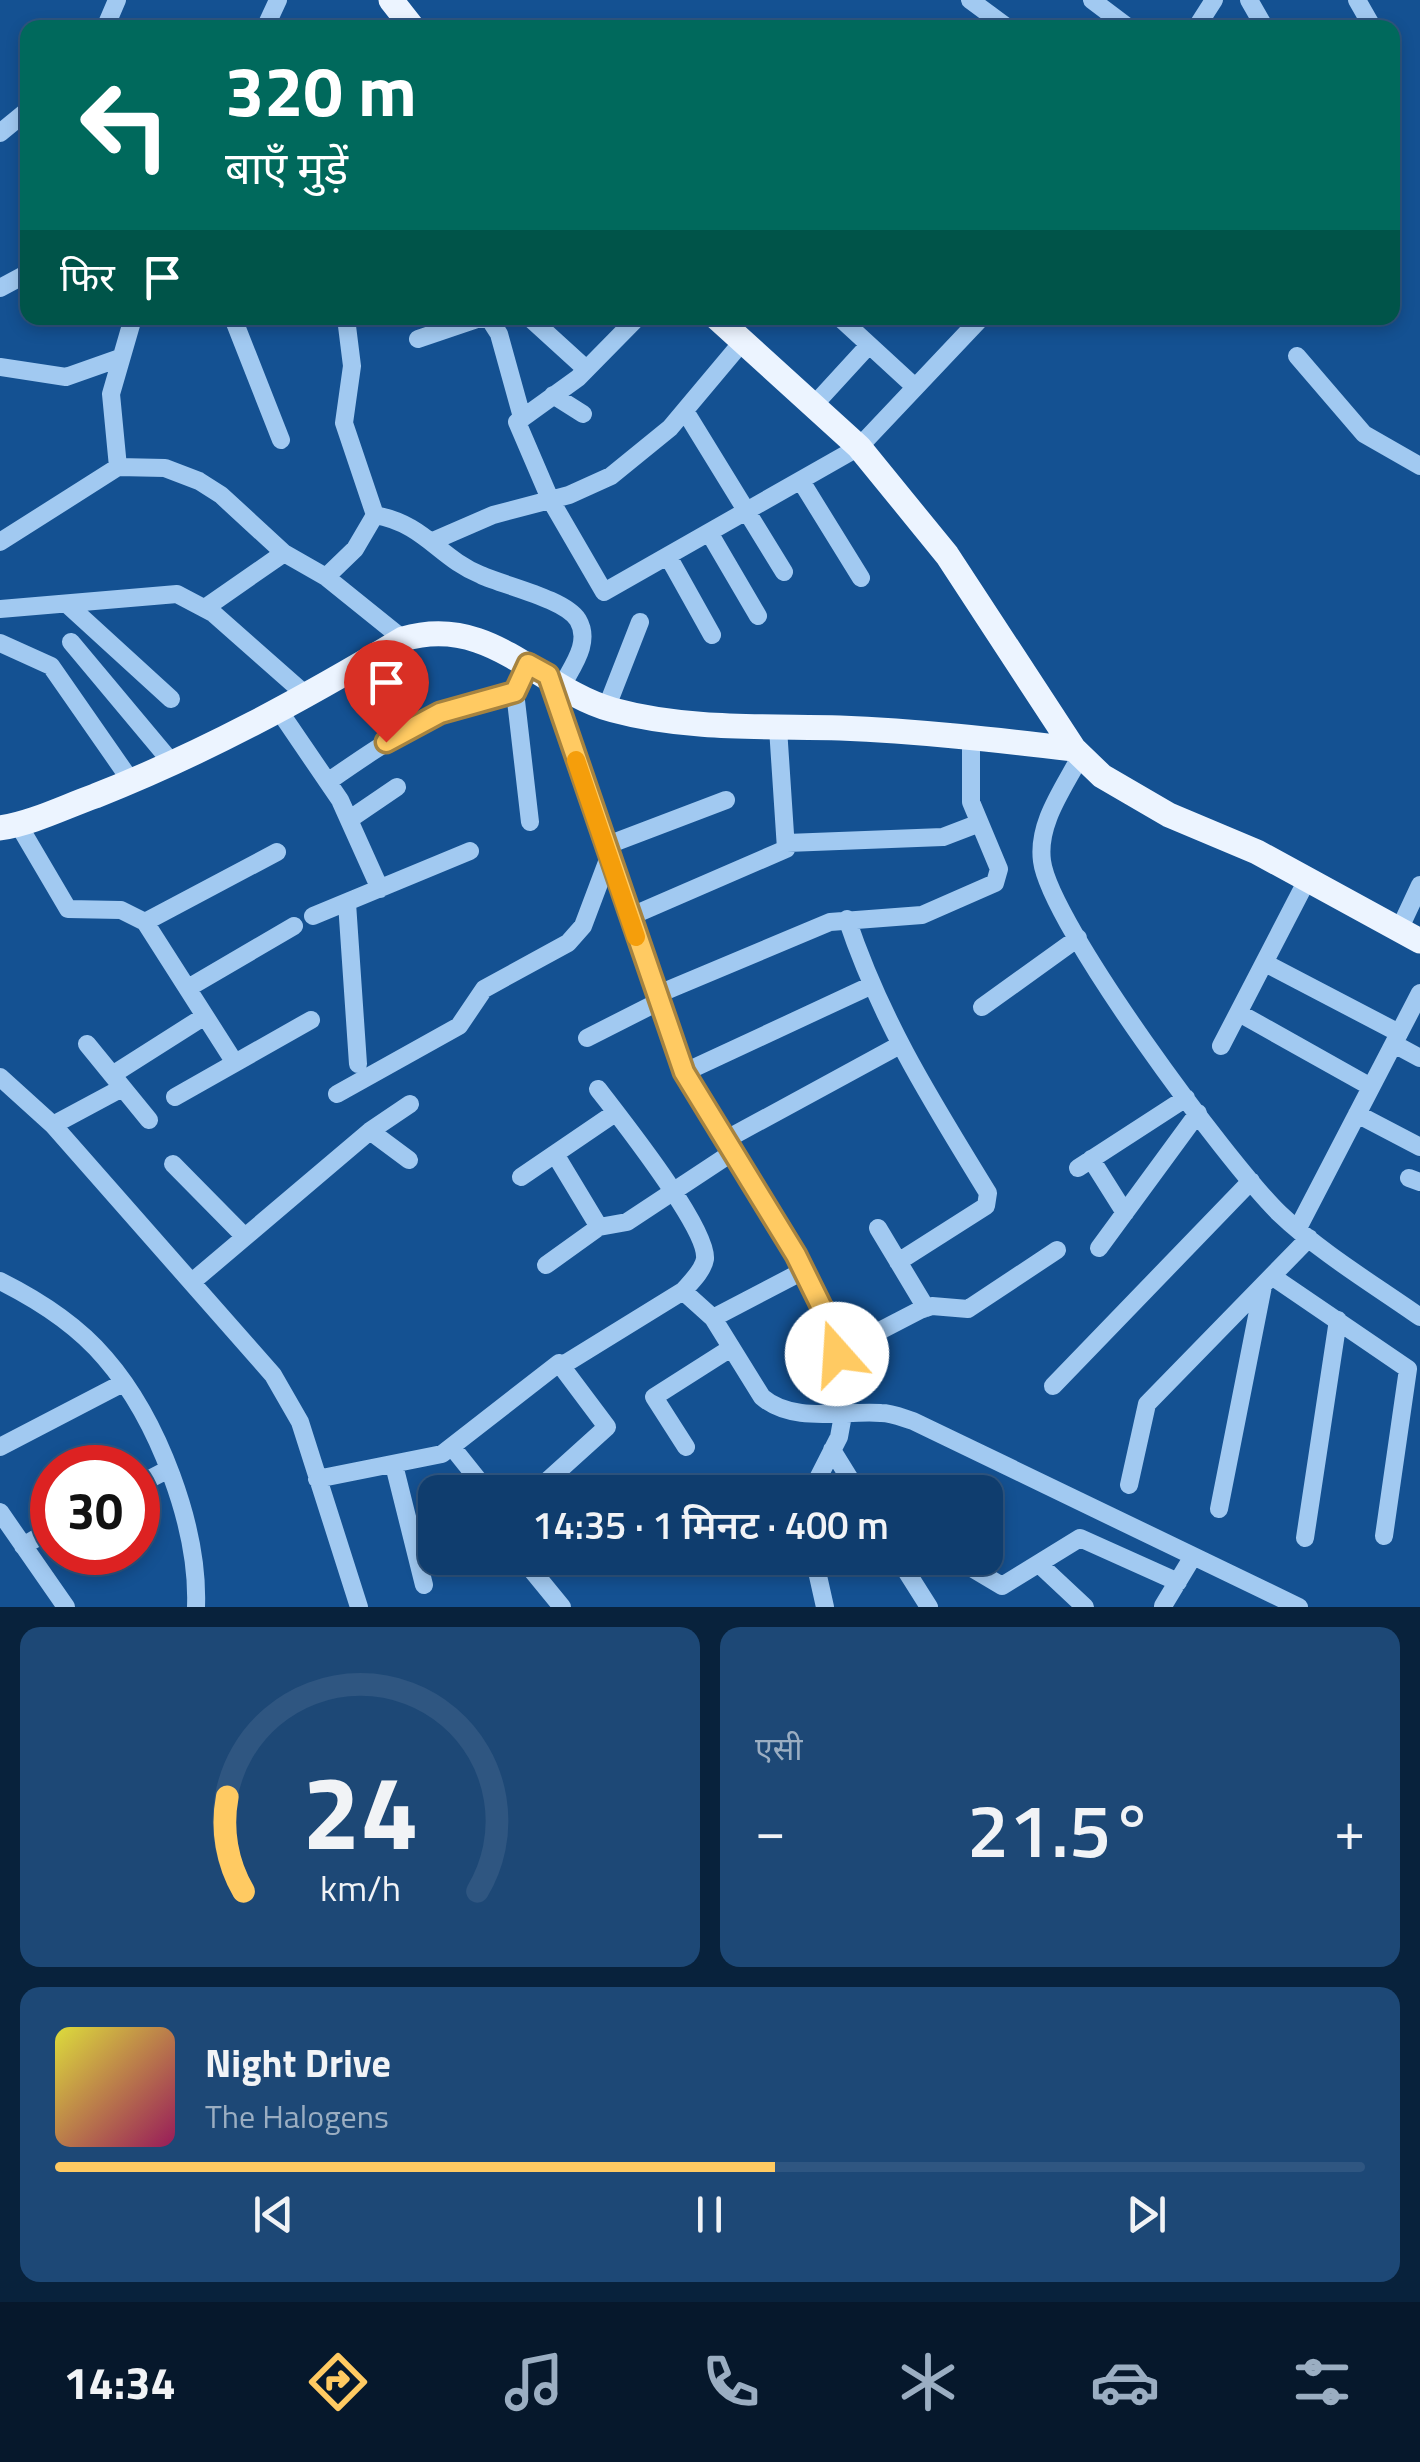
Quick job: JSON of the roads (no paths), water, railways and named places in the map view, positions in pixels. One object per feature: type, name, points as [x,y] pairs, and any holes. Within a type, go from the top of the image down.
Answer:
[{"type":"main road","points":[[725,325],[859,447],[987,611],[1078,752],[1127,793],[1257,852],[1410,935]]},
{"type":"main road","points":[[9,826],[173,764],[280,712],[404,639],[426,633],[465,637],[546,674],[606,708],[642,718],[972,738],[1078,752]]},
{"type":"street","points":[[1092,0],[1118,20]]},
{"type":"street","points":[[976,2],[998,20]]},
{"type":"street","points":[[0,133],[20,117]]},
{"type":"street","points":[[118,467],[111,394],[117,359],[133,325]]},
{"type":"street","points":[[236,325],[281,440]]},
{"type":"street","points":[[326,577],[355,549],[375,515],[344,424],[352,366],[347,325]]},
{"type":"street","points":[[418,339],[459,325]]},
{"type":"street","points":[[493,325],[522,417]]},
{"type":"street","points":[[538,325],[586,369]]},
{"type":"street","points":[[629,325],[586,369],[522,417],[517,430],[550,500],[604,592],[859,447],[970,325]]},
{"type":"street","points":[[848,325],[915,386]]},
{"type":"street","points":[[434,541],[493,515],[550,500],[611,476],[644,453],[743,341]]},
{"type":"street","points":[[814,404],[869,345]]},
{"type":"street","points":[[1297,356],[1364,434],[1420,466]]},
{"type":"street","points":[[0,368],[66,377],[117,359]]},
{"type":"street","points":[[553,395],[582,414]]},
{"type":"street","points":[[685,411],[784,572]]},
{"type":"street","points":[[0,542],[118,467],[165,468],[199,480],[284,554],[326,577],[404,639]]},
{"type":"street","points":[[801,480],[861,578]]},
{"type":"street","points":[[329,782],[416,723],[464,704],[515,692],[582,648],[579,621],[566,608],[476,574],[400,520],[375,515]]},
{"type":"street","points":[[710,534],[758,616]]},
{"type":"street","points":[[205,608],[284,554]]},
{"type":"street","points":[[668,558],[712,635]]},
{"type":"street","points":[[0,609],[177,594],[205,608],[307,696]]},
{"type":"street","points":[[67,604],[171,699]]},
{"type":"street","points":[[606,708],[640,622]]},
{"type":"street","points":[[70,642],[173,764]]},
{"type":"street","points":[[0,643],[51,666],[131,781]]},
{"type":"street","points":[[546,674],[684,1072],[803,1270],[832,1328],[843,1415],[819,1475]]},
{"type":"street","points":[[515,692],[530,822]]},
{"type":"street","points":[[280,712],[350,819],[380,889]]},
{"type":"street","points":[[629,916],[778,856],[787,842],[778,728]]},
{"type":"street","points":[[587,1038],[657,999],[848,919],[922,915],[995,883],[999,869],[977,824],[968,777],[972,738]]},
{"type":"street","points":[[1078,752],[1042,836],[1045,876],[1078,938],[1186,1098],[1252,1181],[1304,1233],[1420,1317]]},
{"type":"street","points":[[350,819],[398,788]]},
{"type":"street","points":[[338,1094],[459,1026],[484,988],[568,943],[582,926],[607,851],[726,800]]},
{"type":"street","points":[[787,842],[943,836],[977,824]]},
{"type":"street","points":[[9,826],[68,909],[120,910],[144,922],[235,1063]]},
{"type":"street","points":[[313,916],[470,851]]},
{"type":"street","points":[[144,922],[277,852]]},
{"type":"street","points":[[1221,1046],[1307,880]]},
{"type":"street","points":[[1410,935],[1420,885]]},
{"type":"street","points":[[347,903],[358,1064]]},
{"type":"street","points":[[848,919],[870,986],[898,1046],[988,1193],[989,1201],[898,1262]]},
{"type":"street","points":[[188,988],[294,926]]},
{"type":"street","points":[[982,1007],[1078,938]]},
{"type":"street","points":[[1265,963],[1396,1039],[1420,1058]]},
{"type":"street","points":[[684,1072],[870,986]]},
{"type":"street","points":[[1130,1484],[1140,1419],[1147,1404],[1268,1281],[1304,1233],[1357,1114],[1420,993]]},
{"type":"street","points":[[1239,1012],[1372,1087]]},
{"type":"street","points":[[53,1124],[206,1016]]},
{"type":"street","points":[[175,1096],[311,1020]]},
{"type":"street","points":[[88,1044],[149,1120]]},
{"type":"street","points":[[546,1265],[599,1226],[627,1222],[674,1194],[729,1146],[898,1046]]},
{"type":"street","points":[[0,1077],[53,1124],[273,1375],[300,1422],[359,1607]]},
{"type":"street","points":[[317,1480],[442,1454],[553,1364],[563,1364],[683,1292],[705,1258],[674,1194],[598,1090]]},
{"type":"street","points":[[1125,1213],[1084,1164],[1186,1098]]},
{"type":"street","points":[[192,1282],[370,1132],[410,1104]]},
{"type":"street","points":[[521,1177],[616,1113]]},
{"type":"street","points":[[1100,1248],[1198,1113]]},
{"type":"street","points":[[1357,1114],[1420,1147]]},
{"type":"street","points":[[370,1132],[410,1160]]},
{"type":"street","points":[[555,1154],[599,1226]]},
{"type":"street","points":[[173,1164],[245,1237]]},
{"type":"street","points":[[1053,1386],[1252,1181]]},
{"type":"street","points":[[878,1228],[926,1308]]},
{"type":"street","points":[[837,1354],[926,1308],[968,1309],[1057,1250]]},
{"type":"street","points":[[712,1318],[803,1270]]},
{"type":"street","points":[[0,1281],[60,1317],[105,1358],[137,1404],[186,1515],[197,1578],[196,1607]]},
{"type":"street","points":[[1268,1281],[1338,1320],[1408,1369],[1384,1536]]},
{"type":"street","points":[[1219,1509],[1268,1281]]},
{"type":"street","points":[[683,1292],[712,1318],[772,1406],[843,1415],[882,1412],[950,1435],[1192,1558],[1265,1601],[1299,1607]]},
{"type":"street","points":[[1305,1538],[1338,1320]]},
{"type":"street","points":[[686,1447],[654,1397],[731,1348]]},
{"type":"street","points":[[554,1475],[607,1427],[563,1364]]},
{"type":"street","points":[[0,1448],[122,1383]]},
{"type":"street","points":[[452,1447],[474,1475]]},
{"type":"street","points":[[832,1450],[847,1475]]},
{"type":"street","points":[[394,1464],[424,1585]]},
{"type":"street","points":[[160,1474],[167,1470]]},
{"type":"street","points":[[2,1519],[66,1607]]},
{"type":"street","points":[[984,1575],[1002,1586],[1080,1538],[1178,1582]]},
{"type":"street","points":[[23,1546],[30,1542]]},
{"type":"street","points":[[1163,1606],[1192,1558]]},
{"type":"street","points":[[1040,1564],[1084,1607]]},
{"type":"street","points":[[536,1575],[562,1607]]},
{"type":"street","points":[[818,1575],[825,1607]]},
{"type":"street","points":[[909,1575],[929,1607]]}]
